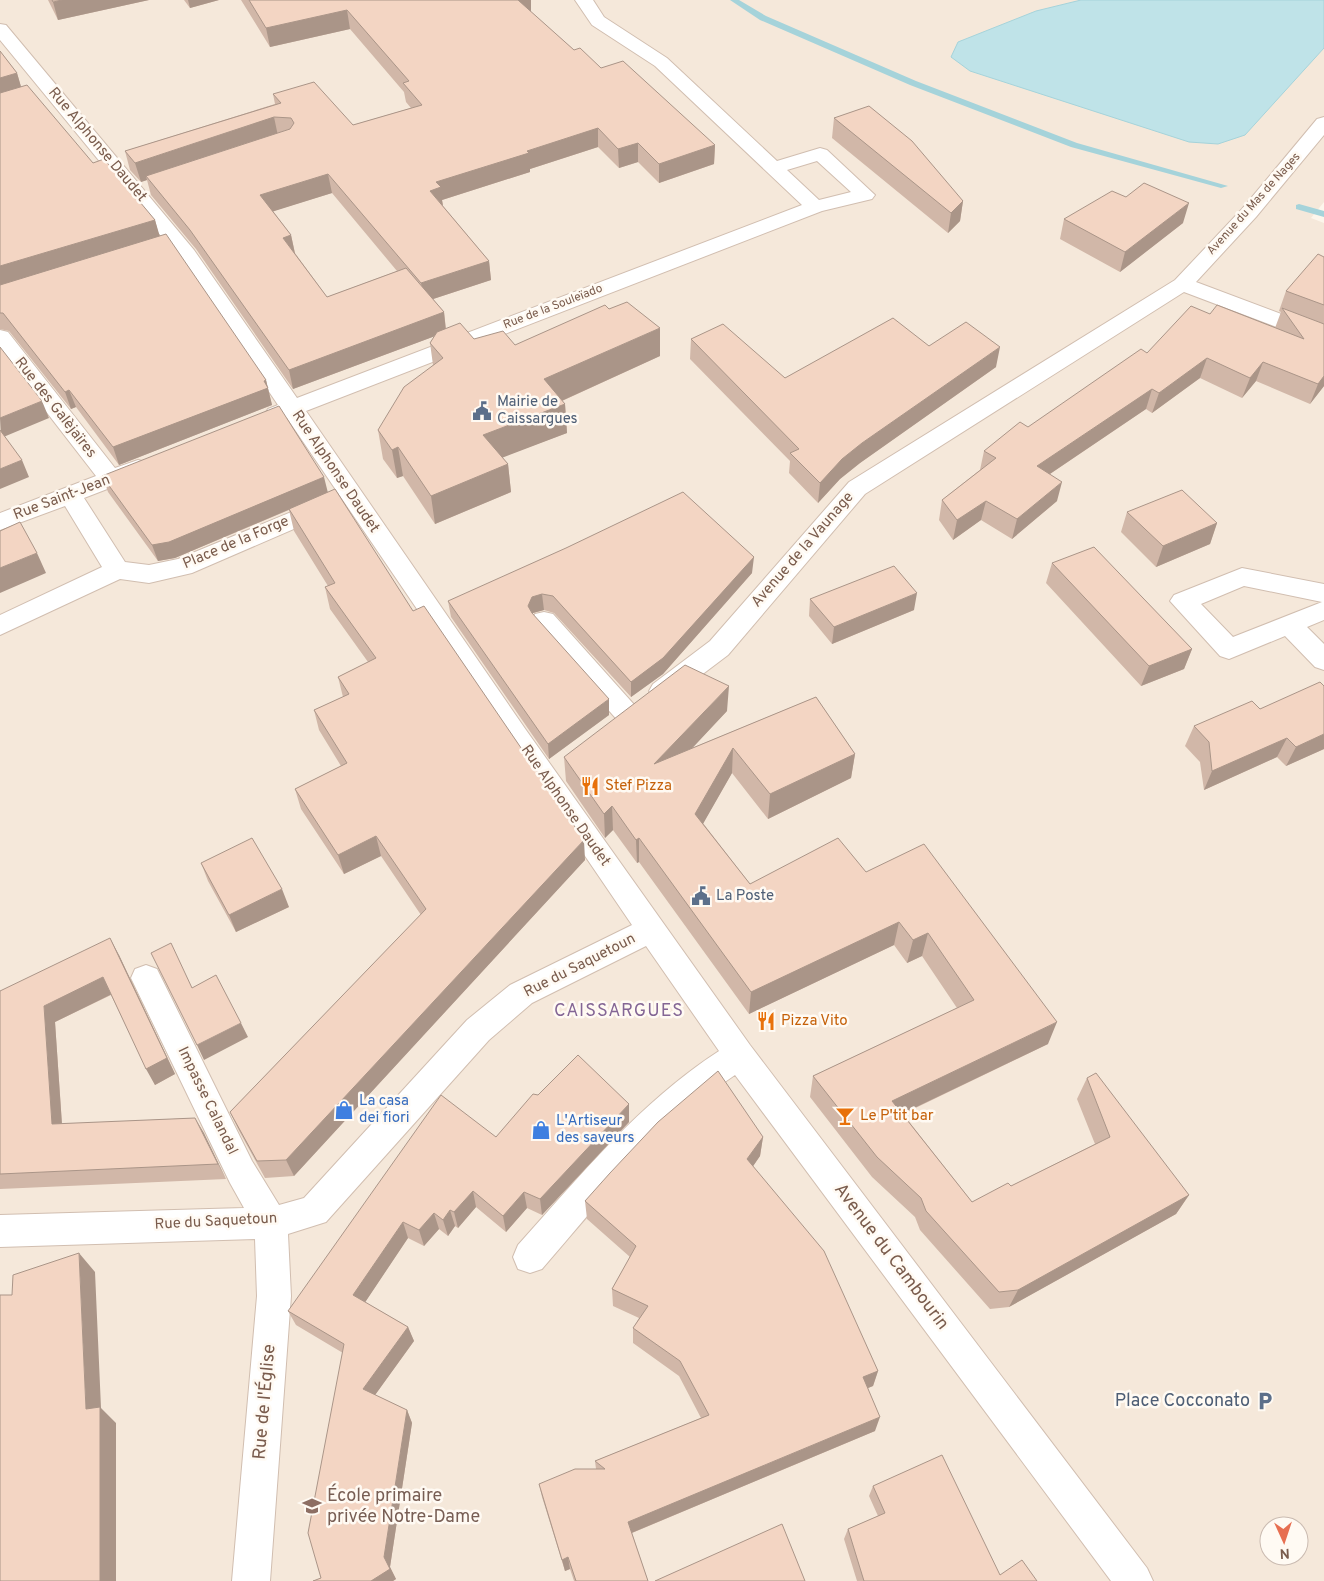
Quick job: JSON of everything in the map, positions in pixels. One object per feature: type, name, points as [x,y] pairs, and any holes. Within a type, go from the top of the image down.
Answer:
[{"type":"street","points":[[584,0],[598,21],[661,62],[814,207]]},
{"type":"street","name":"Rue Alphonse Daudet","points":[[2,35],[43,92],[146,189],[167,244],[291,408],[350,495],[553,773],[652,929]]},
{"type":"street","name":"Avenue du Mas de Nages","points":[[1182,284],[1249,213],[1324,123]]},
{"type":"street","name":"Rue de la Souleïado","points":[[291,408],[814,207],[865,195],[820,154],[774,168]]},
{"type":"street","points":[[1182,284],[1324,338]]},
{"type":"street","name":"Avenue de la Vaunage","points":[[544,621],[621,722],[719,648],[857,488],[1182,284]]},
{"type":"street","name":"Rue des Galèjaïres","points":[[0,338],[111,479]]},
{"type":"street","points":[[255,422],[291,408]]},
{"type":"street","name":"Rue Saint-Jean","points":[[0,522],[156,461]]},
{"type":"street","points":[[0,626],[117,570],[70,495]]},
{"type":"street","name":"Place de la Forge","points":[[117,570],[149,574],[183,567],[350,495]]},
{"type":"street","points":[[1324,593],[1242,577],[1183,600],[1229,649],[1324,610]]},
{"type":"street","points":[[1289,624],[1324,660]]},
{"type":"street","name":"Avenue du Cambourin","points":[[652,929],[739,1055],[1134,1581]]},
{"type":"street","name":"Rue du Saquetoun","points":[[0,1231],[271,1223],[314,1211],[478,1030],[520,994],[652,929]]},
{"type":"street","name":"Impasse Calandal","points":[[146,978],[241,1172],[271,1223]]},
{"type":"street","points":[[530,1257],[646,1129],[710,1072],[739,1055]]},
{"type":"street","name":"Rue de l'Église","points":[[251,1581],[274,1296],[271,1223]]},
{"type":"shaded area","points":[[0,0],[1324,0],[1324,202],[1311,218],[1324,223],[1324,1581],[0,1581]]},
{"type":"water","points":[[1081,0],[1324,0],[1324,48],[1245,135],[1218,144],[1189,142],[970,71],[951,57],[958,42],[1036,11]]},
{"type":"building","points":[[249,0],[518,0],[574,50],[580,48],[601,68],[623,61],[715,145],[659,164],[638,143],[618,149],[598,128],[527,151],[529,153],[436,182],[441,187],[430,191],[489,261],[421,283],[328,174],[260,195],[291,235],[283,238],[327,297],[406,268],[444,312],[289,370],[190,230],[146,176],[290,129],[294,123],[291,118],[274,117],[135,163],[125,151],[281,103],[273,94],[314,82],[353,125],[422,105],[403,83],[409,81],[347,10],[266,28]]},
{"type":"building","points":[[0,51],[17,73],[0,78]]},
{"type":"building","points":[[27,85],[93,163],[104,159],[155,220],[0,266],[0,93]]},
{"type":"building","points":[[869,106],[912,141],[963,201],[951,213],[834,118]]},
{"type":"building","points":[[1144,183],[1189,203],[1125,252],[1064,219],[1112,191],[1126,197]]},
{"type":"building","points":[[166,234],[266,380],[264,381],[268,388],[113,447],[69,390],[65,392],[3,313],[0,313],[0,285]]},
{"type":"building","points":[[1318,254],[1324,257],[1324,305],[1286,291]]},
{"type":"building","points":[[627,302],[660,328],[544,379],[565,404],[483,435],[508,464],[431,496],[398,447],[392,450],[378,430],[404,387],[443,358],[430,343],[437,332],[460,323],[474,339],[503,331],[515,345],[605,305],[609,309]]},
{"type":"building","points":[[1217,305],[1304,339],[1282,308],[1324,324],[1324,376],[1318,384],[1263,362],[1250,378],[1207,358],[1159,393],[1152,389],[1037,466],[1062,482],[1017,519],[986,501],[957,520],[942,500],[996,458],[984,451],[1020,422],[1028,427],[1141,349],[1147,353],[1191,306],[1210,314]]},
{"type":"building","points":[[893,318],[929,346],[966,322],[1000,347],[862,443],[842,459],[820,483],[790,453],[799,449],[691,339],[723,324],[785,378]]},
{"type":"building","points":[[0,347],[42,401],[0,418]]},
{"type":"building","points":[[279,406],[324,477],[169,542],[152,545],[102,476]]},
{"type":"building","points":[[0,430],[22,460],[0,469]]},
{"type":"building","points":[[335,489],[413,611],[424,606],[584,840],[286,1160],[257,1161],[230,1112],[426,909],[376,836],[338,855],[295,789],[347,763],[314,710],[349,694],[338,677],[376,658],[325,587],[335,583],[289,509]]},
{"type":"building","points":[[1182,490],[1217,523],[1163,546],[1127,512]]},
{"type":"building","points":[[683,492],[754,557],[663,658],[631,682],[553,596],[542,594],[532,597],[528,606],[532,613],[609,699],[548,744],[448,601],[566,548]]},
{"type":"building","points":[[20,522],[37,553],[0,568],[0,531]]},
{"type":"building","points":[[1094,547],[1192,649],[1149,666],[1052,563]]},
{"type":"building","points":[[894,566],[917,593],[834,627],[810,599]]},
{"type":"building","points":[[685,665],[729,686],[654,764],[816,697],[855,754],[770,794],[733,748],[695,814],[750,884],[838,838],[866,872],[924,844],[1057,1022],[892,1101],[972,1202],[1008,1183],[1011,1186],[1110,1137],[1087,1078],[1096,1073],[1189,1195],[1018,1290],[999,1292],[926,1211],[921,1198],[877,1157],[813,1076],[974,1000],[928,933],[913,940],[899,922],[751,992],[639,838],[636,840],[612,806],[604,814],[564,757]]},
{"type":"building","points":[[1320,682],[1324,686],[1324,734],[1296,747],[1287,738],[1212,771],[1209,742],[1194,726],[1252,701],[1260,709]]},
{"type":"building","points":[[252,838],[282,889],[229,915],[201,863]]},
{"type":"building","points":[[110,938],[167,1058],[146,1069],[103,977],[44,1006],[52,1124],[195,1118],[218,1164],[0,1174],[0,991]]},
{"type":"building","points":[[171,943],[192,988],[216,975],[241,1023],[197,1045],[151,953]]},
{"type":"building","points":[[578,1055],[629,1104],[540,1199],[524,1192],[503,1216],[473,1191],[454,1212],[450,1210],[443,1220],[434,1213],[419,1230],[403,1222],[353,1295],[408,1327],[363,1389],[407,1410],[384,1557],[390,1569],[371,1581],[313,1581],[321,1578],[308,1533],[344,1344],[288,1311],[441,1095],[496,1137],[533,1094],[538,1095]]},
{"type":"building","points":[[718,1071],[763,1137],[747,1159],[824,1251],[878,1371],[863,1377],[880,1417],[628,1522],[648,1581],[576,1581],[568,1557],[562,1560],[539,1484],[575,1469],[605,1469],[595,1461],[709,1415],[680,1361],[633,1328],[648,1306],[612,1289],[636,1246],[585,1201],[658,1122]]},
{"type":"building","points":[[79,1253],[86,1409],[100,1407],[100,1581],[0,1581],[0,1295],[12,1295],[13,1275]]},
{"type":"building","points":[[942,1455],[1000,1575],[1022,1560],[1037,1581],[864,1581],[848,1529],[885,1513],[873,1486]]},
{"type":"building","points":[[782,1524],[805,1581],[655,1581]]},
{"type":"waterway","points":[[734,0],[763,18],[913,83],[1074,145],[1224,186]]},
{"type":"waterway","points":[[1299,207],[1324,214]]},
{"type":"place","name":"Mairie de Caissargues","points":[[482,411]]},
{"type":"place","name":"Stef Pizza","points":[[590,786]]},
{"type":"place","name":"La Poste","points":[[701,896]]},
{"type":"place","name":"Pizza Vito","points":[[766,1021]]},
{"type":"place","name":"La casa dei fiori","points":[[344,1110]]},
{"type":"place","name":"Le P'tit bar","points":[[845,1116]]},
{"type":"place","name":"L'Artiseur des saveurs","points":[[541,1130]]},
{"type":"place","name":"Place Cocconato","points":[[1265,1401]]},
{"type":"place","name":"École primaire privée Notre-Dame","points":[[312,1506]]},
{"type":"district","name":"CAISSARGUES","points":[[619,1011]]}]
